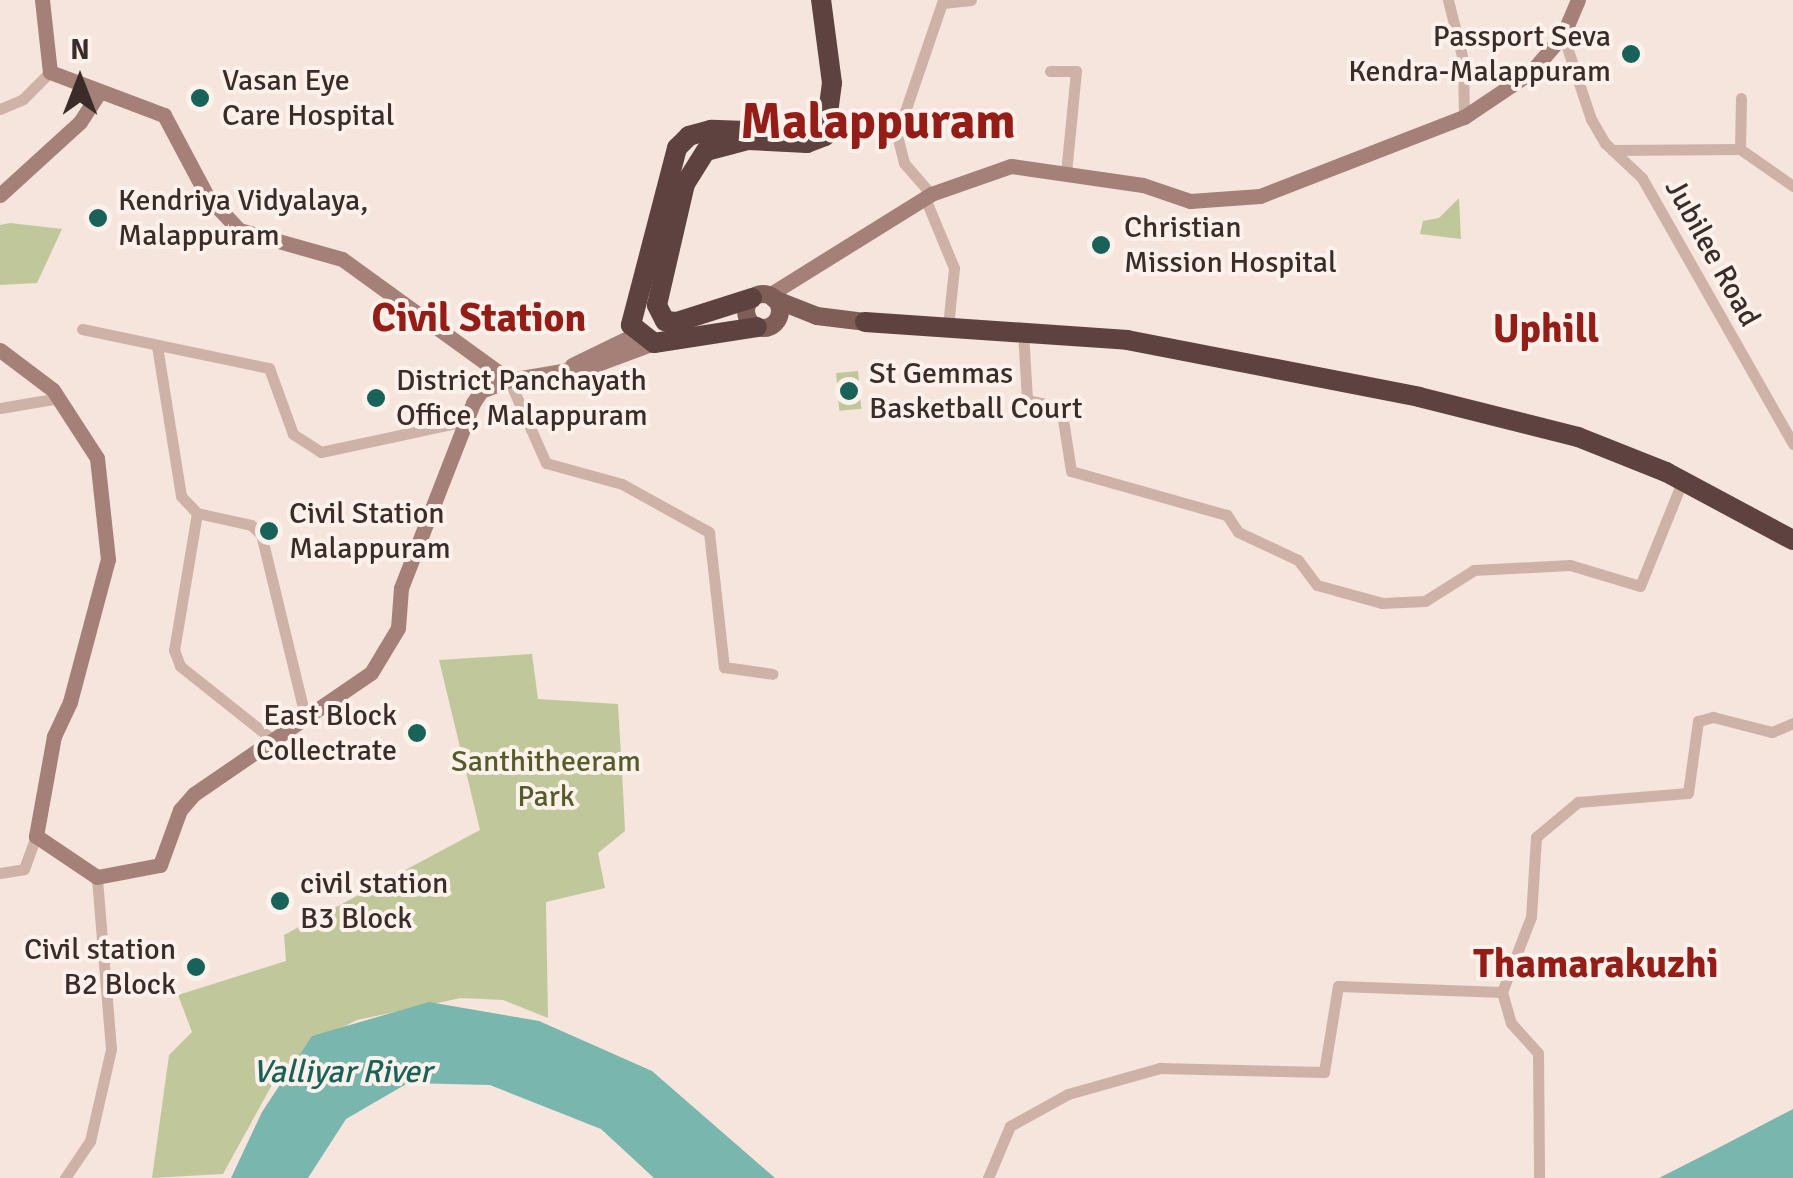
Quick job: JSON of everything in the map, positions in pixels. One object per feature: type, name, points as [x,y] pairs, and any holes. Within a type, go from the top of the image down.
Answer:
[{"type":"highway","points":[[765,297],[677,322],[658,315],[692,168],[721,146],[820,140],[828,119],[832,83],[821,0]]},
{"type":"highway","points":[[765,325],[645,338],[631,314],[658,236],[677,148],[689,136],[711,130],[816,133],[828,119]]},
{"type":"highway","points":[[865,322],[1023,329],[1263,362],[1380,388],[1578,437],[1682,482],[1793,540]]},
{"type":"main road","points":[[42,0],[50,72],[164,115],[206,196],[240,230],[342,259],[509,380]]},
{"type":"main road","points":[[865,322],[765,325],[746,314],[765,297],[928,196],[1011,166],[1190,200],[1246,198],[1464,117],[1531,72],[1563,35],[1578,0]]},
{"type":"main road","points":[[0,195],[80,122],[99,93]]},
{"type":"main road","points":[[765,297],[817,316],[865,322]]},
{"type":"main road","points":[[765,297],[780,311],[765,325]]},
{"type":"main road","points":[[0,350],[59,398],[97,458],[108,559],[70,702],[54,736],[36,836],[97,877],[160,865],[187,802],[371,674],[398,628],[401,588],[465,421],[481,391],[509,380],[555,374],[645,338]]},
{"type":"street","points":[[948,326],[954,268],[928,196],[904,164],[897,135],[943,2],[971,0]]},
{"type":"street","points":[[1448,0],[1463,60],[1464,117]]},
{"type":"street","name":"Jubilee Road","points":[[1563,35],[1591,119],[1612,150],[1642,178],[1793,444]]},
{"type":"street","points":[[1050,71],[1076,72],[1066,174]]},
{"type":"street","points":[[0,109],[23,99],[50,72]]},
{"type":"street","points":[[1740,149],[1741,98]]},
{"type":"street","points":[[1612,150],[1740,149],[1793,186]]},
{"type":"street","points":[[82,329],[269,368],[293,434],[321,452],[465,421]]},
{"type":"street","points":[[1023,329],[1027,400],[1062,407],[1072,471],[1227,515],[1238,532],[1298,560],[1317,585],[1382,604],[1425,601],[1474,570],[1570,565],[1640,586],[1682,482]]},
{"type":"street","points":[[157,346],[174,478],[197,513],[174,650],[180,666],[273,740]]},
{"type":"street","points":[[509,380],[546,463],[622,484],[709,532],[724,667],[773,674]]},
{"type":"street","points":[[0,408],[59,398]]},
{"type":"street","points":[[197,513],[251,525],[261,534],[306,720]]},
{"type":"street","points":[[1538,1178],[1538,1054],[1511,1023],[1502,992],[1530,917],[1536,837],[1578,802],[1688,793],[1698,721],[1713,716],[1772,732],[1793,723]]},
{"type":"street","points":[[0,873],[24,869],[36,836]]},
{"type":"street","points":[[66,1178],[90,1142],[111,1050],[97,877]]},
{"type":"street","points":[[988,1178],[1010,1126],[1068,1094],[1160,1068],[1324,1072],[1338,986],[1502,992]]},
{"type":"green space","points":[[1459,198],[1461,239],[1420,234],[1423,221],[1439,218]]},
{"type":"green space","points":[[0,225],[62,229],[37,283],[0,285]]},
{"type":"green space","name":"St Gemmas Basketball Court","points":[[858,371],[861,409],[839,411],[836,373]]},
{"type":"green space","name":"Santhitheeram Park","points":[[532,654],[538,699],[618,704],[625,831],[598,853],[605,888],[546,902],[548,1018],[503,1000],[461,998],[357,1020],[311,1043],[273,1083],[223,1174],[152,1178],[169,1055],[192,1032],[178,995],[286,961],[284,935],[480,830],[439,660]]},
{"type":"water","name":"Valliyar River","points":[[429,1002],[539,1021],[652,1071],[775,1178],[654,1178],[601,1129],[490,1085],[408,1083],[346,1119],[308,1178],[231,1178],[262,1112],[312,1036]]},
{"type":"water","points":[[1793,1109],[1793,1178],[1659,1178],[1720,1147]]},
{"type":"place","name":"Passport Seva Kendra-Malappuram","points":[[1631,54]]},
{"type":"place","name":"Vasan Eye Care Hospital","points":[[200,98]]},
{"type":"place","name":"Kendriya Vidyalaya, Malappuram","points":[[98,218]]},
{"type":"place","name":"Christian Mission Hospital","points":[[1101,245]]},
{"type":"place","name":"St Gemmas Basketball Court","points":[[849,391]]},
{"type":"place","name":"District Panchayath Office, Malappuram","points":[[376,398]]},
{"type":"place","name":"Civil Station Malappuram","points":[[269,531]]},
{"type":"place","name":"East Block Collectrate","points":[[417,733]]},
{"type":"place","name":"civil station B3 Block","points":[[280,901]]},
{"type":"place","name":"Civil station B2 Block","points":[[196,967]]},
{"type":"district","name":"Malappuram","points":[[878,123]]},
{"type":"district","name":"Civil Station","points":[[479,318]]},
{"type":"district","name":"Uphill","points":[[1546,329]]},
{"type":"district","name":"Thamarakuzhi","points":[[1596,964]]}]
